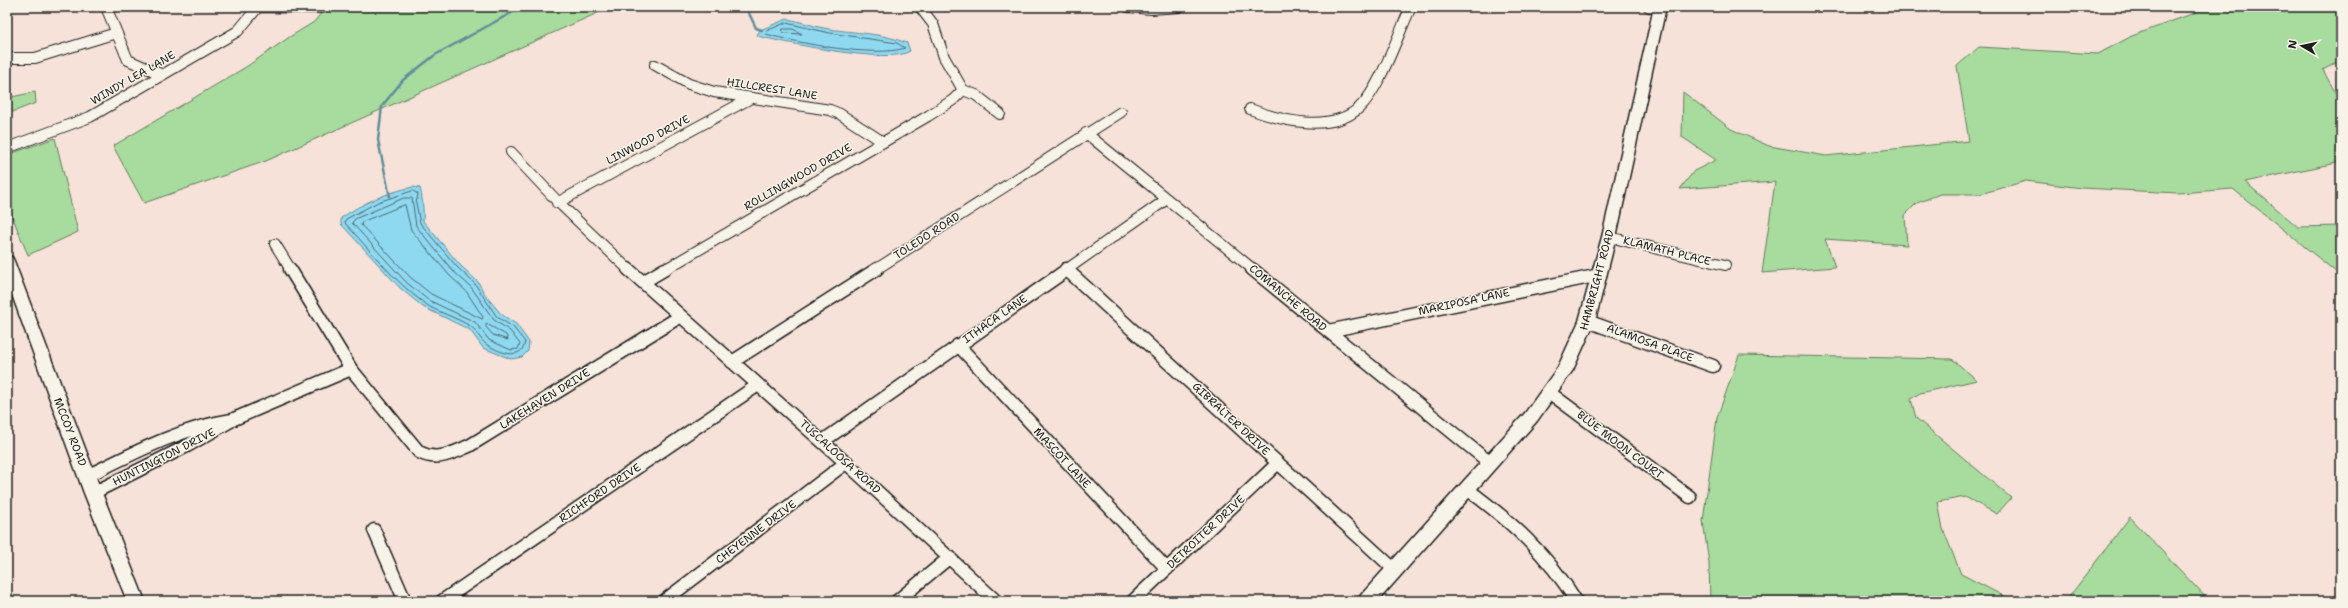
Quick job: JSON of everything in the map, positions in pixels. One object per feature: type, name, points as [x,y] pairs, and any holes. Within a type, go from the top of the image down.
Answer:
[{"type":"main road","name":"HAMBRIGHT ROAD","points":[[1366,601],[1490,463],[1550,393],[1574,353],[1587,321],[1609,238],[1656,7]]},
{"type":"main road","name":"MCCOY ROAD","points":[[7,262],[93,493],[136,601]]},
{"type":"street","points":[[106,7],[128,60],[163,75]]},
{"type":"street","points":[[250,7],[322,8]]},
{"type":"street","name":"WINDY LEA LANE","points":[[7,148],[90,117],[238,31],[258,7]]},
{"type":"street","points":[[920,7],[936,29],[941,50],[960,81],[963,90],[976,95],[1000,114]]},
{"type":"street","points":[[1128,7],[1152,9],[1179,7]]},
{"type":"street","points":[[1250,109],[1274,118],[1307,122],[1334,119],[1360,108],[1370,94],[1411,7]]},
{"type":"street","points":[[7,58],[35,58],[116,33]]},
{"type":"street","name":"HILLCREST LANE","points":[[655,65],[688,84],[701,88],[751,98],[830,110],[840,114],[883,142]]},
{"type":"street","name":"ROLLINGWOOD DRIVE","points":[[643,282],[954,100],[963,90]]},
{"type":"street","name":"LINWOOD DRIVE","points":[[556,203],[751,98]]},
{"type":"street","name":"TOLEDO ROAD","points":[[732,362],[1086,133],[1121,112]]},
{"type":"street","name":"COMANCHE ROAD","points":[[1086,133],[1490,463]]},
{"type":"street","points":[[511,152],[556,203],[681,316]]},
{"type":"street","name":"ITHACA LANE","points":[[823,441],[1167,198]]},
{"type":"street","name":"KLAMATH PLACE","points":[[1609,238],[1725,265]]},
{"type":"street","name":"LAKEHAVEN DRIVE","points":[[275,244],[351,369],[419,452],[426,456],[443,457],[469,446],[681,316]]},
{"type":"street","name":"GIBRALTER DRIVE","points":[[1066,269],[1395,570]]},
{"type":"street","name":"MARIPOSA LANE","points":[[1328,331],[1600,275]]},
{"type":"street","name":"TUSCALOOSA ROAD","points":[[681,316],[847,462],[996,601]]},
{"type":"street","name":"ALAMOSA PLACE","points":[[1587,321],[1713,366]]},
{"type":"street","name":"MASCOT LANE","points":[[958,345],[1167,569]]},
{"type":"street","name":"HUNTINGTON DRIVE","points":[[93,493],[188,446],[234,419],[351,369]]},
{"type":"street","name":"RICHFORD DRIVE","points":[[442,601],[758,385]]},
{"type":"street","name":"BLUE MOON COURT","points":[[1550,393],[1690,497]]},
{"type":"street","name":"HUNTINGTON DRIVE","points":[[87,476],[178,435],[217,421],[234,419]]},
{"type":"street","name":"CHEYENNE DRIVE","points":[[664,601],[847,462]]},
{"type":"street","name":"DETROITER DRIVE","points":[[1133,601],[1278,463]]},
{"type":"street","points":[[1467,489],[1512,523],[1534,544],[1554,566],[1576,601]]},
{"type":"street","points":[[374,530],[405,601]]},
{"type":"street","points":[[897,601],[950,557]]},
{"type":"green space","points":[[326,7],[611,7],[266,161],[144,203],[113,146],[246,67],[314,22]]},
{"type":"green space","points":[[2192,7],[2341,7],[2341,60],[2323,70],[2341,103],[2341,162],[2245,182],[2298,227],[2341,226],[2341,276],[2233,189],[2178,193],[2082,188],[2026,181],[1980,194],[1940,194],[1917,203],[1905,215],[1907,245],[1825,239],[1835,267],[1762,273],[1775,182],[1680,189],[1694,171],[1716,160],[1682,137],[1683,92],[1731,129],[1769,146],[1826,156],[1969,141],[1957,66],[1979,47],[2098,54],[2132,36],[2197,12]]},
{"type":"green space","points":[[35,92],[36,103],[7,114],[7,98]]},
{"type":"green space","points":[[55,138],[78,232],[28,255],[7,204],[7,155]]},
{"type":"green space","points":[[1739,355],[1952,359],[1977,380],[1920,393],[1911,399],[1916,418],[2011,498],[1997,514],[1965,497],[1938,502],[1943,529],[1961,574],[2013,601],[1710,601],[1709,563],[1703,521],[1717,418]]},
{"type":"green space","points":[[2130,517],[2209,601],[2066,601]]},
{"type":"water","points":[[787,19],[823,28],[888,37],[907,43],[910,51],[899,55],[882,56],[838,52],[757,35],[760,30]]},
{"type":"water","points":[[413,187],[420,188],[423,204],[423,221],[460,265],[478,282],[486,296],[501,314],[516,324],[529,342],[528,351],[522,357],[511,359],[483,348],[470,330],[423,307],[400,288],[341,224],[341,218],[366,203],[385,195]]},
{"type":"waterway","points":[[390,197],[378,140],[382,106],[403,80],[435,55],[522,7]]},
{"type":"waterway","points":[[746,7],[756,28],[762,30]]}]
